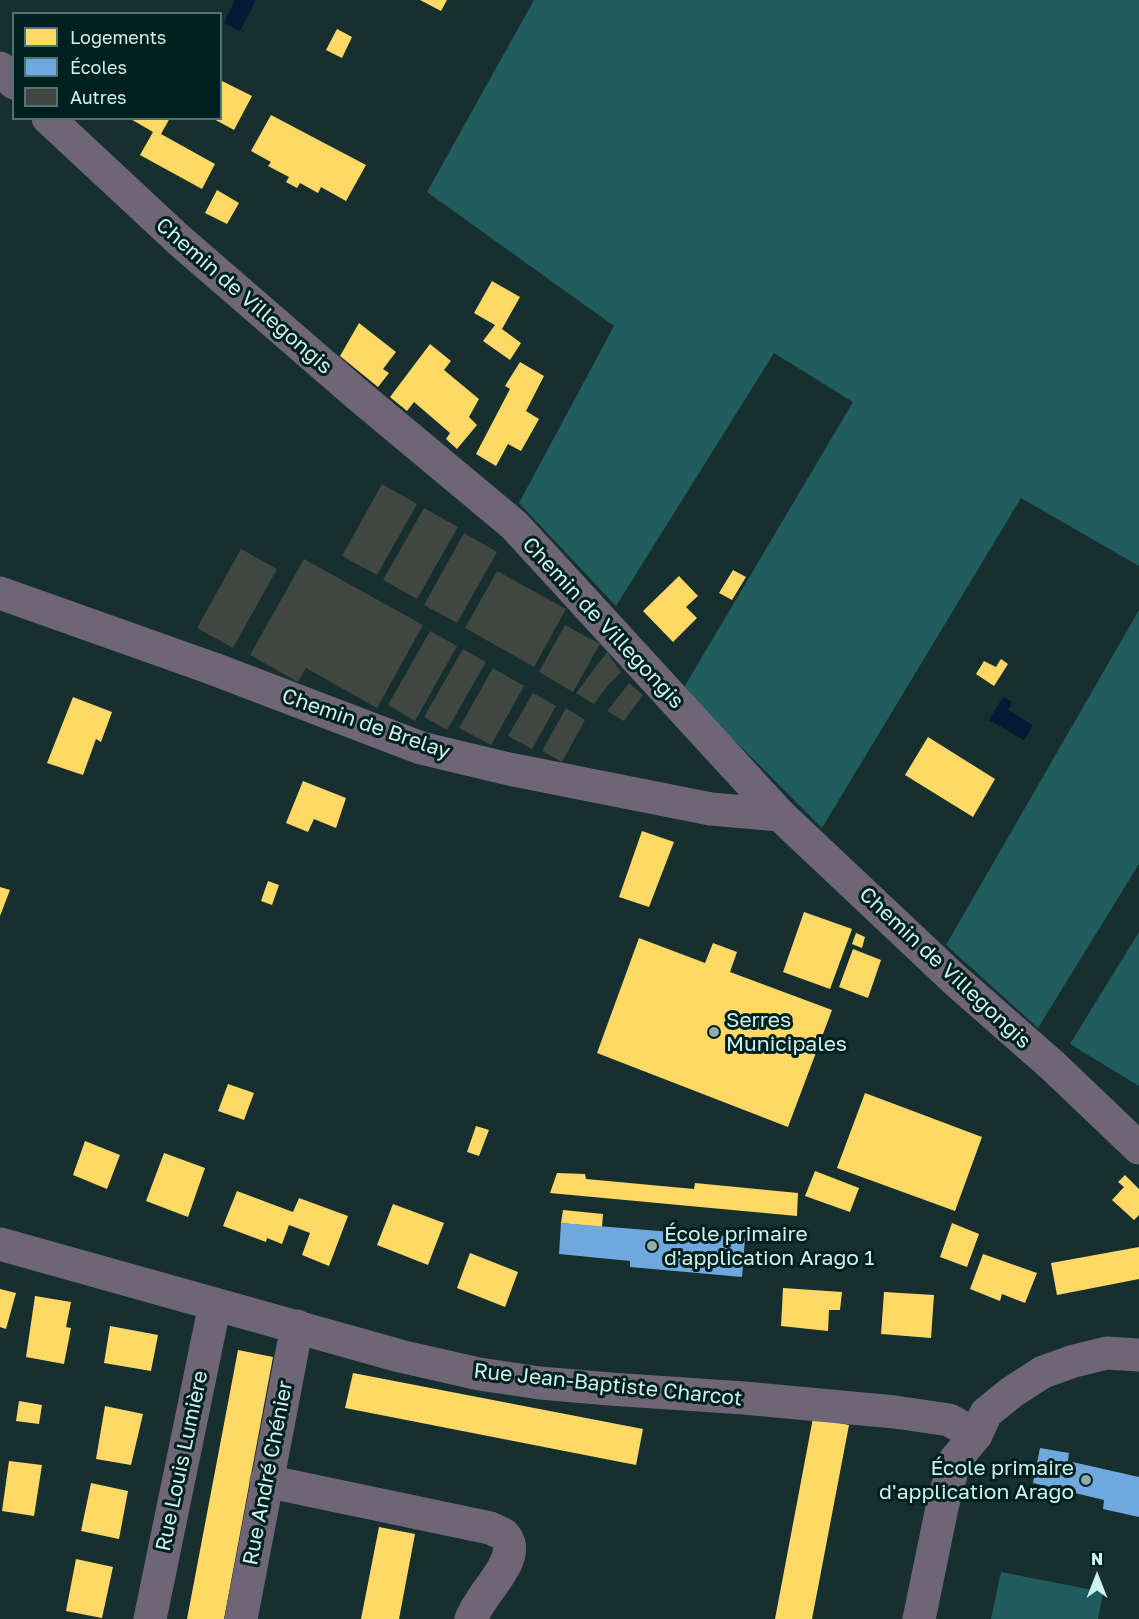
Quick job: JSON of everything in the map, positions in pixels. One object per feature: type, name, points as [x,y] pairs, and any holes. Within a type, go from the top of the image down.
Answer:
[{"type":"street","points":[[0,68],[12,81]]},
{"type":"street","name":"Chemin de Villegongis","points":[[50,120],[179,240],[357,395],[514,525],[780,815],[954,979],[1053,1066],[1139,1148]]},
{"type":"street","name":"Chemin de Brelay","points":[[0,593],[214,669],[421,748],[509,769],[711,809],[780,815]]},
{"type":"street","name":"Rue Jean-Baptiste Charcot","points":[[0,1244],[400,1356],[479,1374],[598,1388],[895,1412],[949,1420],[976,1435]]},
{"type":"street","name":"Rue Louis Lumière","points":[[150,1619],[214,1304]]},
{"type":"street","name":"Rue André Chénier","points":[[241,1619],[297,1326]]},
{"type":"street","points":[[920,1619],[943,1503],[955,1460],[976,1435],[986,1413],[1012,1392],[1043,1372],[1107,1353],[1139,1355]]},
{"type":"street","points":[[266,1481],[490,1528],[504,1535],[510,1546],[508,1559],[471,1619]]},
{"type":"shaded area","points":[[235,0],[256,0],[240,31],[224,23]]},
{"type":"shaded area","points":[[534,0],[1139,0],[1139,566],[1021,498],[822,828],[683,689],[853,402],[774,353],[616,606],[519,503],[614,326],[427,192]]},
{"type":"shaded area","points":[[1139,610],[1139,864],[1038,1028],[946,945]]},
{"type":"shaded area","points":[[1003,697],[1012,702],[1008,710],[1033,725],[1024,740],[989,720]]},
{"type":"shaded area","points":[[1139,932],[1139,1086],[1070,1044]]},
{"type":"shaded area","points":[[1001,1572],[1103,1592],[1098,1619],[991,1619]]},
{"type":"building: Logements","points":[[420,0],[447,0],[441,11]]},
{"type":"building: Logements","points":[[337,29],[352,37],[342,58],[326,50]]},
{"type":"building: Logements","points":[[222,81],[252,96],[234,130],[216,120],[222,120]]},
{"type":"building: Logements","points":[[271,115],[366,165],[346,201],[321,187],[318,193],[300,183],[297,188],[286,182],[289,177],[268,166],[271,162],[251,151]]},
{"type":"building: Logements","points":[[132,120],[169,120],[161,134],[215,164],[202,189],[140,155],[153,132]]},
{"type":"building: Logements","points":[[217,190],[239,203],[227,224],[205,213]]},
{"type":"building: Logements","points":[[492,281],[520,297],[502,329],[521,343],[510,360],[483,341],[495,325],[474,313]]},
{"type":"building: Logements","points":[[359,323],[396,352],[383,369],[389,373],[378,387],[340,356]]},
{"type":"building: Logements","points":[[430,344],[451,361],[444,370],[479,399],[469,417],[477,425],[457,449],[446,439],[450,433],[414,402],[407,411],[390,397]]},
{"type":"building: Logements","points":[[520,362],[544,376],[526,411],[539,419],[521,451],[508,444],[496,466],[476,454],[510,389],[505,386]]},
{"type":"building: Logements","points":[[733,570],[746,577],[732,600],[719,593]]},
{"type":"building: Logements","points":[[679,576],[698,596],[686,607],[697,618],[673,642],[643,611]]},
{"type":"building: Logements","points":[[1001,659],[1008,664],[994,686],[976,674],[984,661],[996,667]]},
{"type":"building: Logements","points":[[73,697],[112,712],[101,742],[96,739],[83,775],[47,763]]},
{"type":"building: Logements","points":[[928,737],[995,779],[973,817],[905,775]]},
{"type":"building: Logements","points":[[303,781],[346,798],[336,828],[314,819],[308,832],[286,823]]},
{"type":"building: Logements","points":[[642,831],[674,842],[649,907],[619,897]]},
{"type":"building: Logements","points":[[268,881],[279,885],[272,905],[261,901]]},
{"type":"building: Logements","points":[[0,887],[10,890],[0,916]]},
{"type":"building: Logements","points":[[804,912],[852,929],[830,989],[783,972]]},
{"type":"building: Logements","points":[[856,933],[865,937],[862,948],[852,944]]},
{"type":"building: Logements","name":"Serres Municipales","points":[[639,938],[705,963],[713,943],[737,952],[730,972],[832,1010],[788,1127],[597,1053]]},
{"type":"building: Logements","points":[[853,949],[881,960],[868,998],[839,987]]},
{"type":"building: Logements","points":[[228,1084],[254,1093],[244,1120],[218,1111]]},
{"type":"building: Logements","points":[[865,1093],[982,1137],[955,1211],[837,1168]]},
{"type":"building: Logements","points":[[476,1126],[489,1130],[479,1156],[467,1152]]},
{"type":"building: Logements","points":[[85,1141],[120,1155],[107,1189],[73,1175]]},
{"type":"building: Logements","points":[[164,1153],[205,1168],[188,1217],[146,1201]]},
{"type":"building: Logements","points":[[815,1171],[859,1188],[850,1212],[805,1196]]},
{"type":"building: Logements","points":[[557,1173],[585,1174],[586,1179],[694,1189],[695,1183],[798,1193],[797,1216],[550,1193]]},
{"type":"building: Logements","points":[[1125,1175],[1139,1189],[1139,1215],[1134,1220],[1112,1200],[1124,1187],[1118,1182]]},
{"type":"building: Logements","points":[[237,1191],[293,1212],[299,1198],[348,1216],[329,1266],[302,1255],[310,1233],[289,1225],[282,1244],[267,1238],[266,1242],[223,1226]]},
{"type":"building: Logements","points":[[393,1204],[444,1223],[428,1265],[377,1245]]},
{"type":"building: Logements","points":[[563,1210],[603,1214],[602,1227],[561,1223]]},
{"type":"building: Logements","points":[[952,1223],[979,1234],[967,1267],[940,1257]]},
{"type":"building: Logements","points":[[1139,1247],[1139,1279],[1057,1295],[1051,1263]]},
{"type":"building: Logements","points":[[470,1253],[518,1272],[505,1307],[457,1288]]},
{"type":"building: Logements","points":[[983,1254],[1037,1273],[1025,1303],[1002,1294],[1000,1301],[970,1289]]},
{"type":"building: Logements","points":[[783,1288],[842,1292],[840,1310],[829,1310],[828,1331],[781,1326]]},
{"type":"building: Logements","points":[[0,1289],[16,1293],[6,1329],[0,1327]]},
{"type":"building: Logements","points":[[884,1292],[934,1295],[931,1338],[881,1334]]},
{"type":"building: Logements","points":[[35,1296],[71,1302],[66,1327],[71,1328],[64,1364],[26,1357]]},
{"type":"building: Logements","points":[[110,1326],[158,1335],[151,1371],[104,1363]]},
{"type":"building: Logements","points":[[238,1350],[273,1357],[224,1619],[187,1619]]},
{"type":"building: Logements","points":[[353,1373],[643,1429],[636,1465],[345,1408]]},
{"type":"building: Logements","points":[[19,1401],[42,1405],[39,1424],[16,1421]]},
{"type":"building: Logements","points":[[105,1406],[143,1414],[131,1465],[96,1459]]},
{"type":"building: Logements","points":[[813,1418],[849,1425],[812,1619],[775,1619]]},
{"type":"building: Logements","points":[[9,1461],[42,1465],[34,1516],[2,1511]]},
{"type":"building: Logements","points":[[91,1483],[128,1491],[119,1539],[81,1531]]},
{"type":"building: Logements","points":[[379,1527],[415,1534],[399,1619],[361,1619]]},
{"type":"building: Logements","points":[[76,1559],[113,1567],[102,1618],[66,1611]]},
{"type":"building: Écoles","name":"École primaire d'application Arago 1","points":[[561,1223],[745,1238],[742,1277],[630,1267],[630,1261],[559,1254]]},
{"type":"building: Écoles","name":"École primaire d'application Arago","points":[[1040,1448],[1069,1453],[1068,1461],[1139,1477],[1139,1517],[1103,1509],[1104,1500],[1033,1483]]},
{"type":"building: Autres","points":[[382,484],[417,504],[377,575],[342,556]]},
{"type":"building: Autres","points":[[424,508],[458,527],[417,599],[383,580]]},
{"type":"building: Autres","points":[[464,533],[497,552],[457,623],[424,605]]},
{"type":"building: Autres","points":[[241,549],[277,569],[233,648],[197,628]]},
{"type":"building: Autres","points":[[304,559],[423,625],[377,708],[306,668],[298,682],[250,655]]},
{"type":"building: Autres","points":[[497,571],[566,609],[534,667],[465,628]]},
{"type":"building: Autres","points":[[565,625],[600,644],[573,692],[539,672]]},
{"type":"building: Autres","points":[[430,631],[457,646],[415,721],[388,705]]},
{"type":"building: Autres","points":[[463,649],[486,662],[447,730],[424,717]]},
{"type":"building: Autres","points":[[607,652],[621,672],[594,704],[576,693]]},
{"type":"building: Autres","points":[[493,668],[524,686],[491,745],[459,728]]},
{"type":"building: Autres","points":[[629,683],[643,695],[624,721],[607,711]]},
{"type":"building: Autres","points":[[533,693],[556,706],[532,749],[508,736]]},
{"type":"building: Autres","points":[[566,708],[585,720],[562,762],[542,751]]},
{"type":"place","name":"Serres Municipales","points":[[714,1032]]},
{"type":"place","name":"École primaire d'application Arago 1","points":[[652,1246]]},
{"type":"place","name":"École primaire d'application Arago","points":[[1086,1480]]}]
